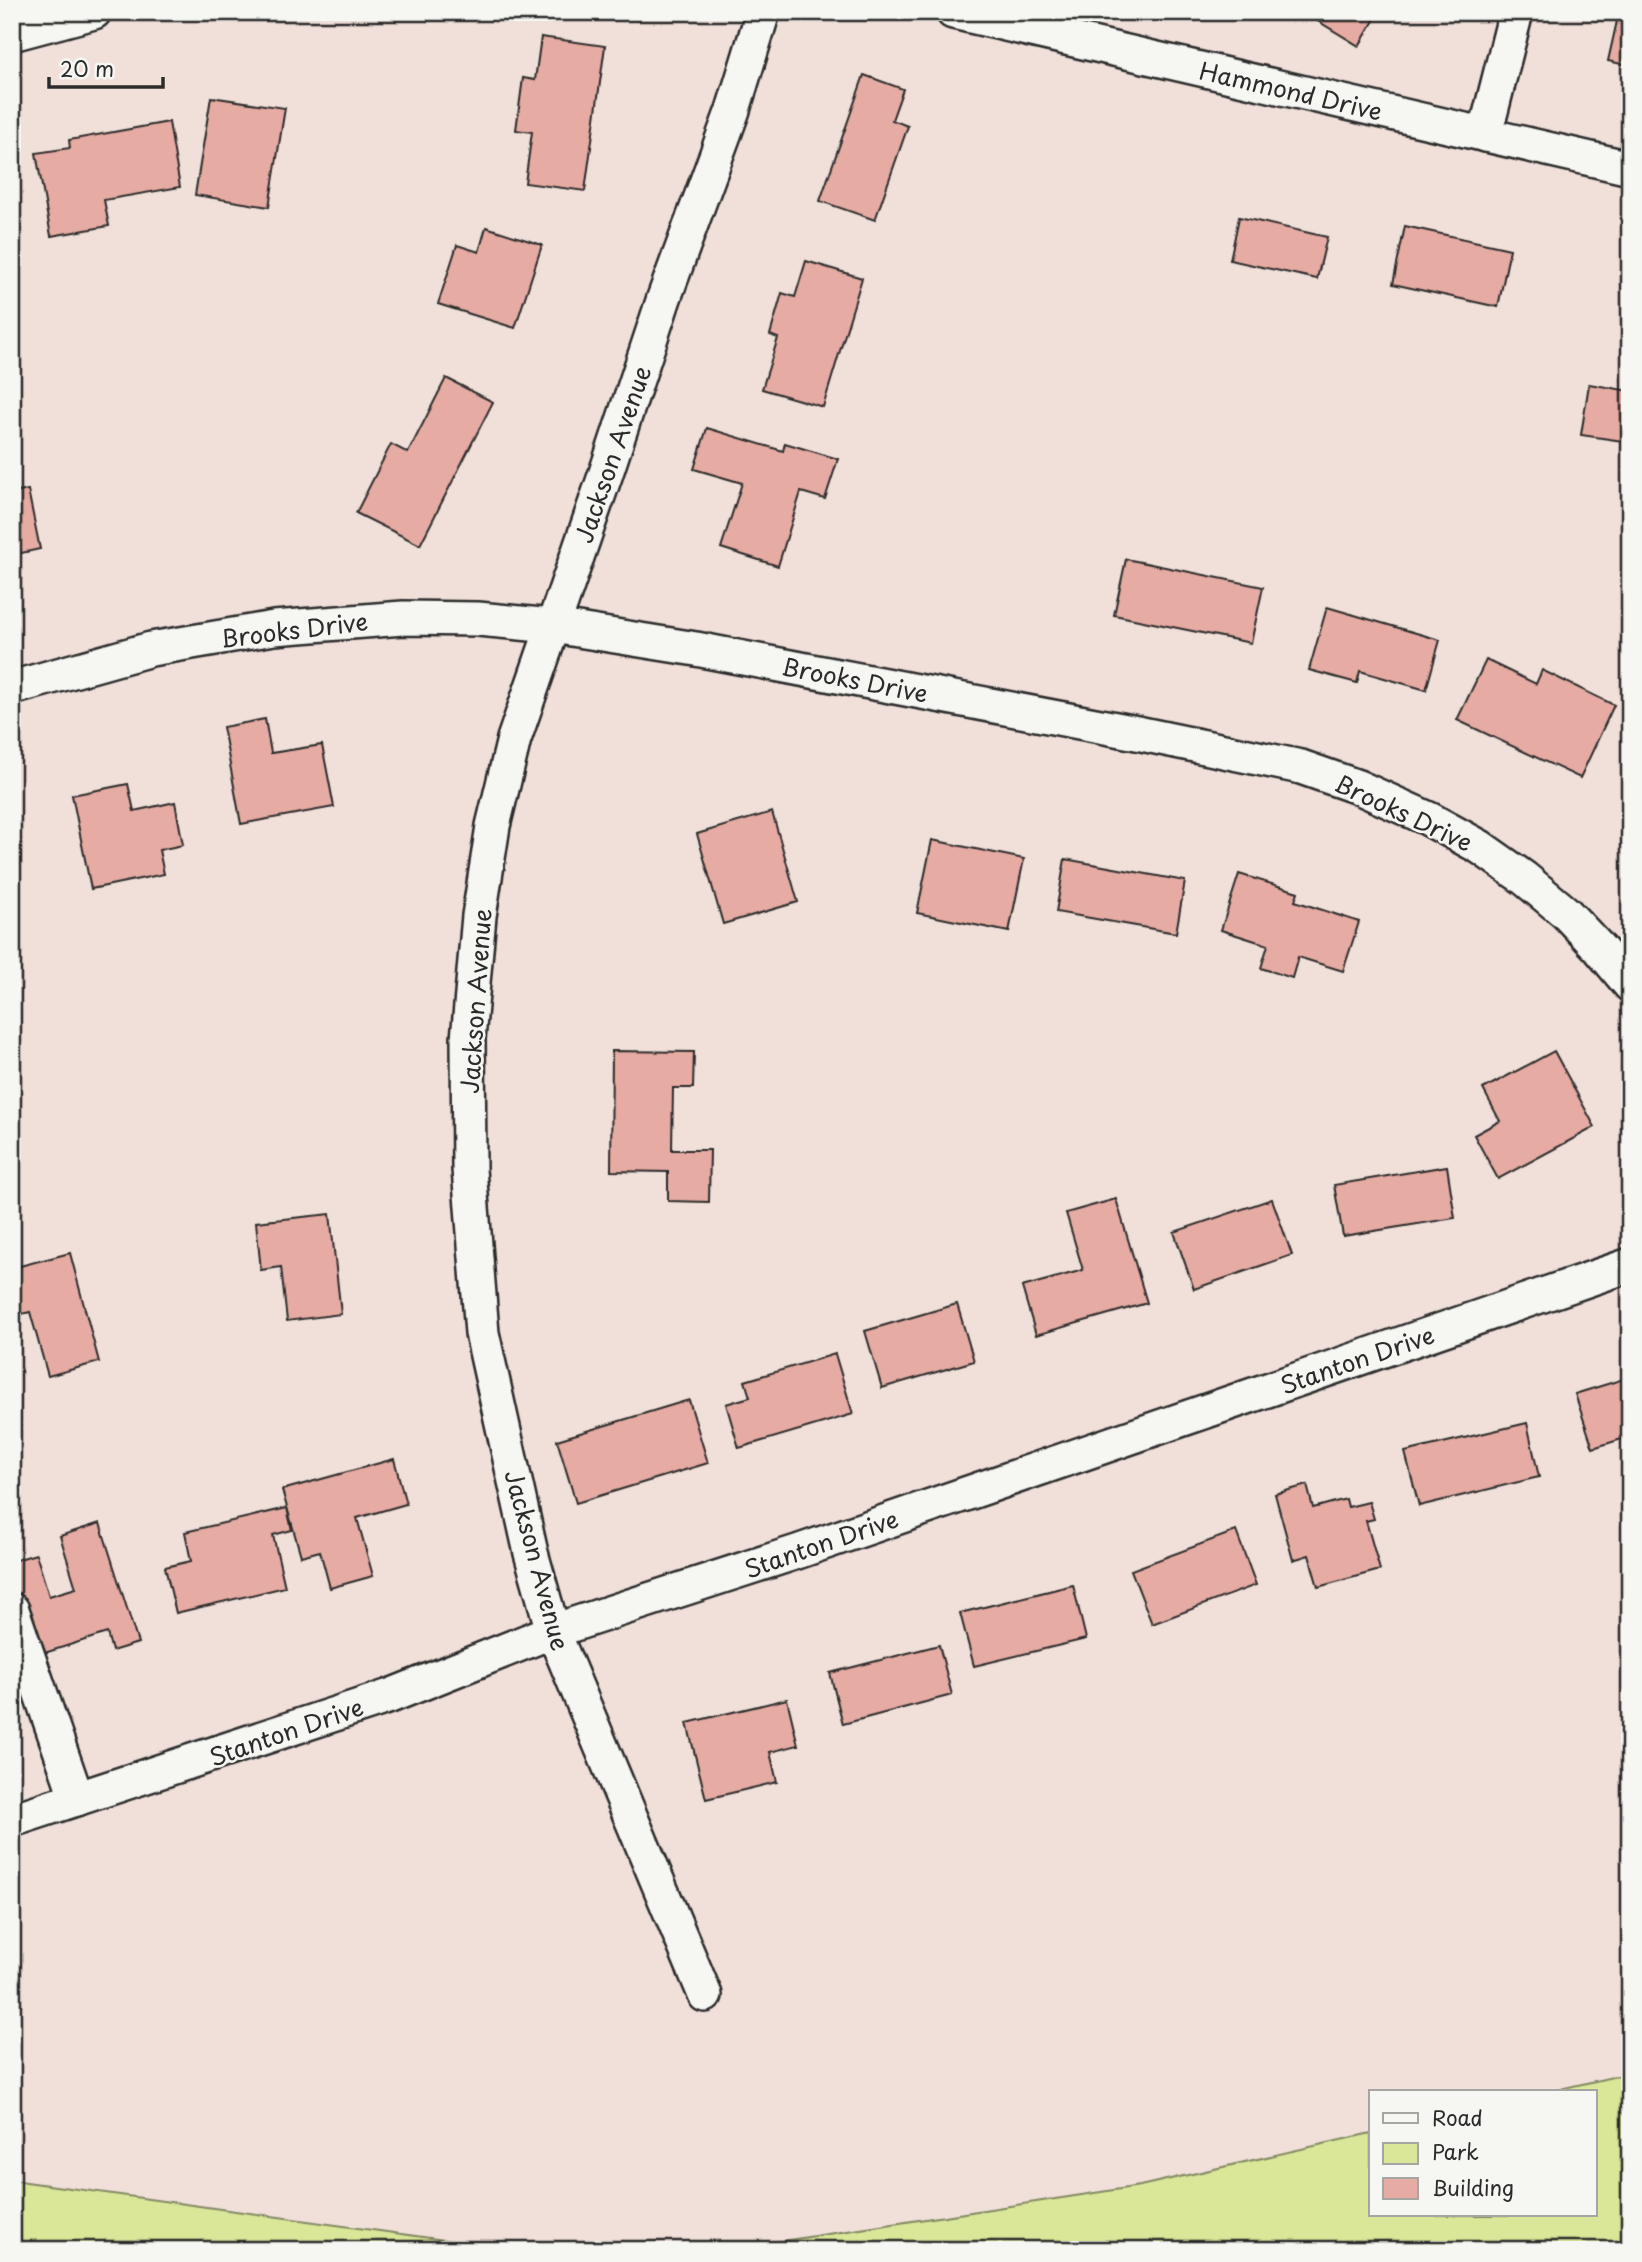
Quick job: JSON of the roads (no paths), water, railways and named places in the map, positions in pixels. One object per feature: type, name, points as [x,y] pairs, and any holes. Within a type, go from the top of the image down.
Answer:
[{"type":"street","points":[[12,34],[94,12]]},
{"type":"street","name":"Jackson Avenue","points":[[705,1995],[553,1631],[531,1553],[482,1333],[469,1169],[468,1039],[479,916],[494,826],[514,739],[664,298],[733,110],[763,12]]},
{"type":"street","name":"Hammond Drive","points":[[953,12],[1630,168]]},
{"type":"street","points":[[1485,135],[1516,12]]},
{"type":"street","name":"Brooks Drive","points":[[12,688],[151,649],[274,628],[403,618],[478,619],[553,626],[696,649],[1301,767],[1381,797],[1480,847],[1524,878],[1566,913],[1600,948],[1630,985]]},
{"type":"street","name":"Stanton Drive","points":[[12,1820],[390,1696],[553,1631],[797,1552],[1630,1265]]},
{"type":"street","points":[[12,1610],[77,1799]]}]
